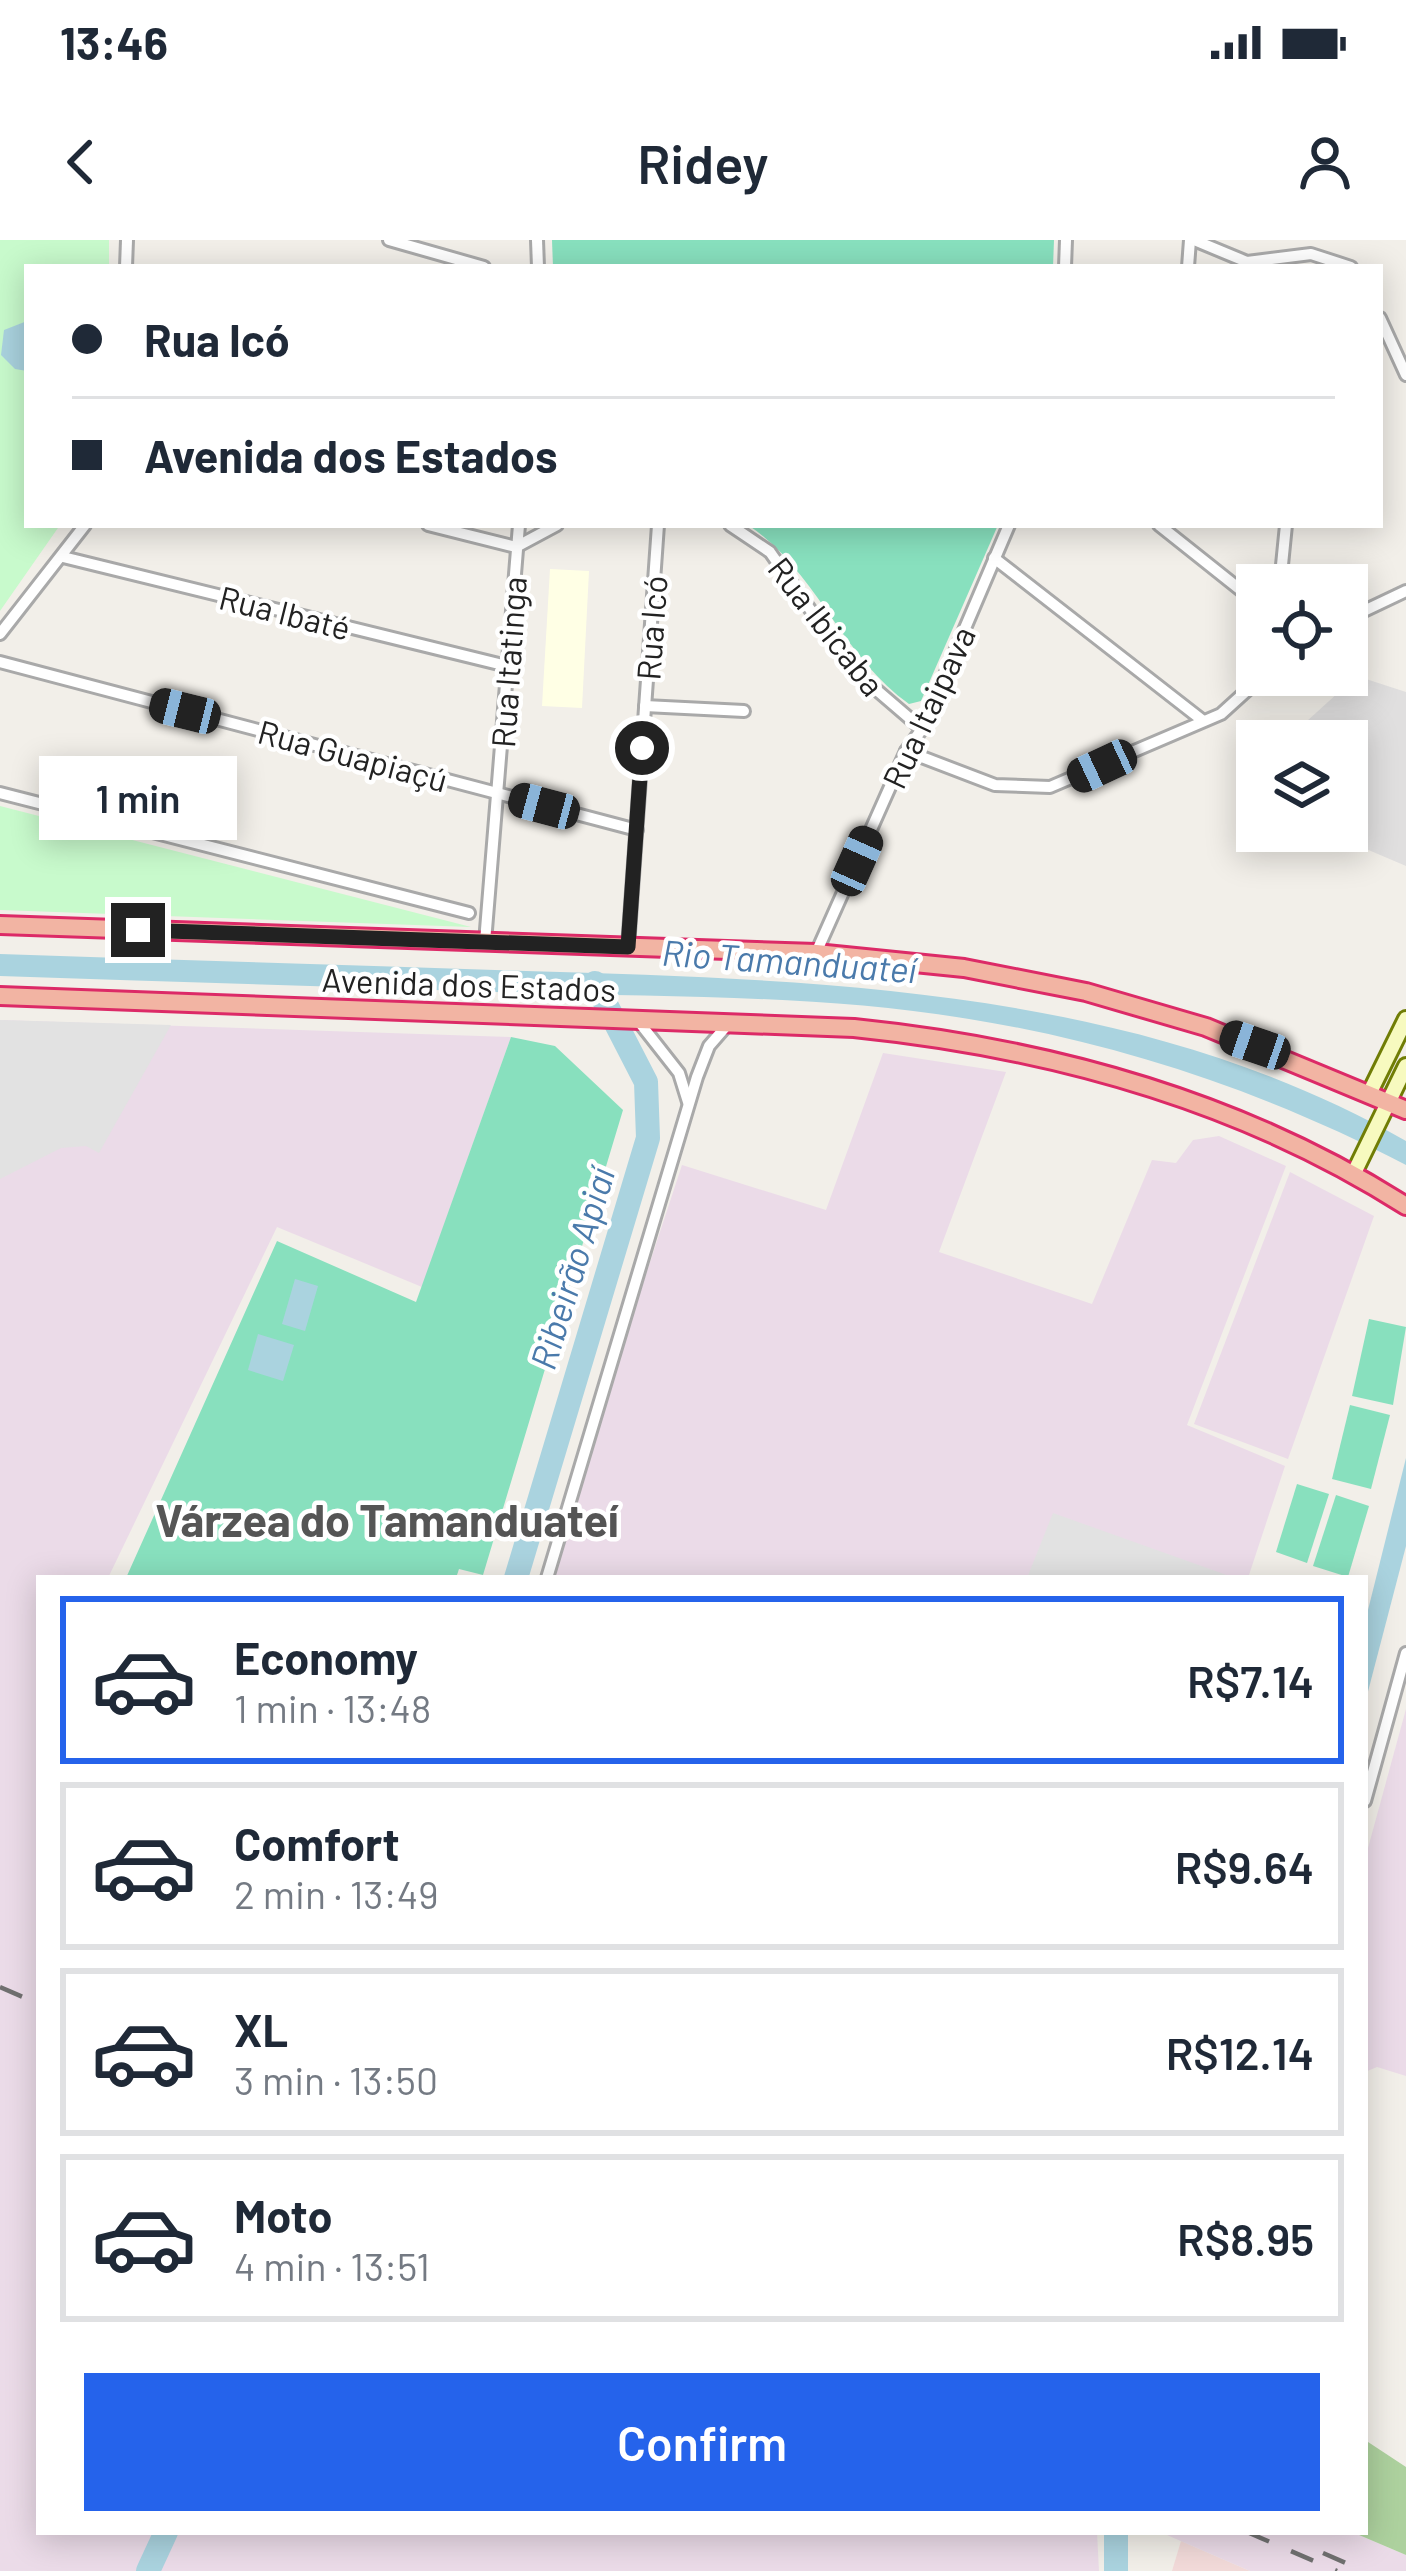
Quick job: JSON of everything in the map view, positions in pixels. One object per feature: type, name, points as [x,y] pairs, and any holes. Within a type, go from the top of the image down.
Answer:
[{"type":"highway","name":"Avenida dos Estados","points":[[0,926],[816,953],[964,968],[1086,992],[1207,1027],[1370,1092],[1392,1110]]},
{"type":"highway","name":"Avenida dos Estados","points":[[0,996],[854,1028],[1022,1052],[1186,1100],[1353,1174],[1406,1206]]},
{"type":"main road","points":[[1370,1092],[1406,1018]]},
{"type":"main road","points":[[1353,1174],[1392,1110],[1406,1066]]},
{"type":"street","points":[[389,240],[473,264]]},
{"type":"street","points":[[1192,240],[1247,262],[1311,260]]},
{"type":"street","points":[[1383,324],[1406,375]]},
{"type":"street","points":[[0,634],[83,528]]},
{"type":"street","points":[[440,528],[516,547],[551,528]]},
{"type":"street","name":"Rua Itatinga","points":[[485,942],[519,528]]},
{"type":"street","name":"Rua Icó","points":[[628,947],[658,528]]},
{"type":"street","name":"Rua Ibicaba","points":[[734,528],[770,552],[851,668],[922,729]]},
{"type":"street","name":"Rua Itaipava","points":[[816,953],[906,752],[922,729],[1008,528]]},
{"type":"street","points":[[1166,528],[1236,586]]},
{"type":"street","points":[[1282,564],[1286,528]]},
{"type":"street","name":"Rua Ibaté","points":[[63,557],[507,666]]},
{"type":"street","points":[[994,558],[1202,720]]},
{"type":"street","points":[[1368,609],[1406,591]]},
{"type":"street","name":"Rua Guapiaçú","points":[[0,662],[637,830]]},
{"type":"street","points":[[906,752],[994,785],[1050,787],[1202,720],[1245,696]]},
{"type":"street","points":[[645,706],[744,711]]},
{"type":"street","points":[[0,793],[469,913]]},
{"type":"street","points":[[630,1019],[679,1073],[688,1105]]},
{"type":"street","points":[[548,1575],[688,1105],[706,1053],[729,1023]]},
{"type":"street","points":[[1368,1790],[1406,1653]]},
{"type":"shaded area","points":[[550,569],[589,571],[582,708],[542,706]]},
{"type":"shaded area","points":[[1368,680],[1406,692],[1406,866],[1368,850],[1368,720],[1308,720],[1335,696],[1368,696]]},
{"type":"shaded area","points":[[0,1020],[511,1037],[422,1287],[277,1227],[109,1575],[36,1575],[36,2535],[1097,2535],[1099,2571],[0,2571]]},
{"type":"shaded area","points":[[0,1020],[171,1025],[99,1153],[86,1146],[61,1148],[0,1179]]},
{"type":"shaded area","points":[[883,1053],[1006,1072],[939,1252],[1092,1304],[1152,1160],[1176,1163],[1193,1140],[1219,1136],[1286,1166],[1187,1425],[1285,1466],[1249,1575],[547,1575],[682,1165],[826,1210]]},
{"type":"shaded area","points":[[1290,1172],[1374,1216],[1288,1459],[1194,1424]]},
{"type":"shaded area","points":[[1053,1513],[1227,1575],[1028,1575]]},
{"type":"shaded area","points":[[1406,1709],[1406,2076],[1377,2067],[1368,2071],[1368,1848]]},
{"type":"shaded area","points":[[1167,2535],[1359,2535],[1406,2555],[1406,2571],[1250,2571]]},
{"type":"shaded area","points":[[1181,2541],[1250,2571],[1172,2571]]},
{"type":"green space","points":[[0,240],[109,240],[109,264],[24,264],[24,528],[58,528],[0,611]]},
{"type":"green space","points":[[552,240],[1054,240],[1053,264],[553,264]]},
{"type":"green space","points":[[752,528],[997,528],[921,701],[909,704],[865,662],[772,544]]},
{"type":"green space","points":[[0,806],[471,927],[0,910]]},
{"type":"green space","points":[[511,1037],[555,1046],[623,1110],[483,1575],[459,1569],[457,1575],[127,1575],[277,1241],[416,1302]]},
{"type":"green space","points":[[1369,1319],[1406,1327],[1393,1405],[1352,1396]]},
{"type":"green space","points":[[1350,1405],[1390,1415],[1371,1489],[1332,1479]]},
{"type":"green space","points":[[1297,1484],[1329,1494],[1307,1563],[1276,1552]]},
{"type":"green space","points":[[1336,1495],[1369,1506],[1349,1575],[1313,1566]]},
{"type":"green space","points":[[1368,2442],[1406,2467],[1406,2555],[1359,2535],[1368,2535]]},
{"type":"water","points":[[24,322],[24,370],[15,369],[1,355],[4,330]]},
{"type":"water","points":[[0,954],[752,980],[978,1002],[1089,1022],[1197,1051],[1304,1090],[1406,1141],[1406,1165],[1302,1116],[1194,1074],[1082,1042],[969,1019],[748,998],[0,976]]},
{"type":"water","points":[[295,1279],[318,1286],[305,1331],[282,1324]]},
{"type":"water","points":[[258,1334],[294,1345],[283,1381],[248,1370]]},
{"type":"water","points":[[1406,1458],[1406,1546],[1368,1692],[1368,1610]]},
{"type":"waterway","name":"Ribeirão Apiaí","points":[[517,1575],[648,1138],[646,1082],[595,983]]},
{"type":"waterway","name":"Ribeirão Apiaí","points":[[148,2571],[165,2535]]},
{"type":"waterway","points":[[1116,2535],[1116,2571]]},
{"type":"railway","points":[[0,1987],[36,2003]]},
{"type":"railway","points":[[1254,2535],[1337,2571]]},
{"type":"railway","points":[[1323,2553],[1364,2571]]},
{"type":"district","name":"Várzea do Tamanduateí","points":[[387,1519]]},
{"type":"route","points":[[138,930],[628,947],[642,748]]},
{"type":"water label","name":"Rio Tamanduateí","points":[[789,960]]}]
